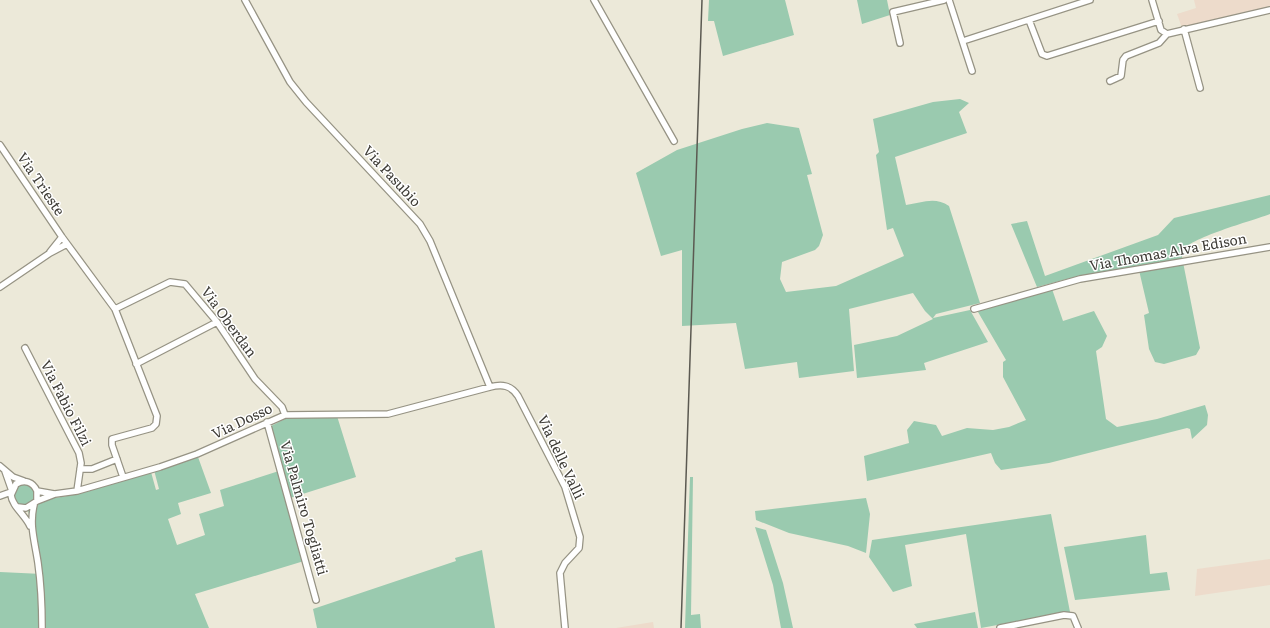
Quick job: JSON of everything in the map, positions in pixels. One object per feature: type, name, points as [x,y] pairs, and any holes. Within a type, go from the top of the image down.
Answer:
[{"type":"street","name":"Via Pasubio","points":[[245,0],[290,82],[306,102],[420,224],[430,242],[490,387]]},
{"type":"street","points":[[594,0],[674,141]]},
{"type":"street","points":[[900,43],[893,12],[944,0]]},
{"type":"street","points":[[949,0],[972,71]]},
{"type":"street","points":[[962,41],[1090,0]]},
{"type":"street","points":[[1152,0],[1161,30],[1166,34]]},
{"type":"street","points":[[1110,81],[1121,76],[1123,60],[1126,56],[1159,44],[1166,34],[1270,10]]},
{"type":"street","points":[[1029,20],[1042,54],[1047,56],[1159,21]]},
{"type":"street","points":[[1184,30],[1200,88]]},
{"type":"street","name":"Via Trieste","points":[[1,148],[62,237],[115,309],[157,416],[157,420],[152,428],[112,439],[112,445],[117,459]]},
{"type":"street","points":[[50,253],[62,237]]},
{"type":"street","points":[[0,287],[50,253],[67,244]]},
{"type":"street","name":"Via Thomas Alva Edison","points":[[974,309],[1070,281],[1270,247]]},
{"type":"street","name":"Via Oberdan","points":[[115,309],[170,282],[180,282],[189,288],[217,322],[255,379],[282,407],[285,415]]},
{"type":"street","points":[[136,364],[217,322]]},
{"type":"street","name":"Via Fabio Filzi","points":[[25,348],[79,453],[80,469],[77,491]]},
{"type":"street","name":"Via delle Valli","points":[[490,387],[506,385],[515,391],[570,498],[580,544],[575,554],[565,563],[560,573],[565,628]]},
{"type":"street","name":"Via Dosso","points":[[35,503],[55,494],[77,491],[160,467],[197,454],[230,441],[267,422],[285,415],[388,414],[490,387]]},
{"type":"street","name":"Via Palmiro Togliatti","points":[[267,422],[316,600]]},
{"type":"street","points":[[117,459],[122,477]]},
{"type":"street","name":"Via Fabio Filzi","points":[[80,469],[92,468],[117,459]]},
{"type":"street","points":[[0,466],[4,471],[12,491],[12,499],[25,516],[31,529]]},
{"type":"street","points":[[4,471],[31,483],[37,491],[31,516],[31,529],[40,577],[42,628]]},
{"type":"street","points":[[0,496],[12,491],[16,484],[24,481]]},
{"type":"street","name":"Via Dosso","points":[[37,491],[55,494]]},
{"type":"street","points":[[0,496],[12,499]]},
{"type":"street","points":[[18,507],[26,508],[35,503]]},
{"type":"street","points":[[1000,628],[1064,615],[1073,616],[1078,628]]},
{"type":"shaded area","points":[[1194,0],[1270,0],[1270,7],[1182,28],[1177,14],[1196,8]]},
{"type":"shaded area","points":[[1270,559],[1270,585],[1195,596],[1197,569]]},
{"type":"shaded area","points":[[653,622],[654,628],[616,628]]},
{"type":"green space","points":[[709,0],[785,0],[794,35],[723,56],[714,21],[708,21]]},
{"type":"green space","points":[[857,0],[887,0],[890,15],[862,24]]},
{"type":"green space","points":[[960,99],[969,103],[959,112],[967,133],[895,157],[906,205],[938,201],[949,206],[980,303],[936,314],[933,318],[970,310],[988,342],[924,363],[926,370],[857,378],[854,345],[897,336],[933,319],[925,311],[913,293],[849,309],[854,371],[799,378],[797,362],[745,369],[736,323],[682,326],[682,250],[661,256],[636,173],[677,150],[742,129],[767,123],[799,128],[812,174],[807,175],[823,235],[819,246],[815,250],[782,262],[780,279],[786,292],[836,286],[904,256],[893,228],[887,230],[876,155],[879,152],[873,119],[933,102]]},
{"type":"green space","points":[[1270,195],[1270,214],[1221,230],[1195,241],[1181,252],[1200,348],[1196,355],[1164,364],[1155,362],[1149,349],[1144,315],[1149,313],[1138,266],[1067,279],[1037,287],[1011,224],[1027,221],[1045,276],[1158,235],[1174,218]]},
{"type":"green space","points":[[1051,286],[1063,321],[1094,311],[1107,336],[1102,347],[1096,351],[1106,419],[1117,427],[1157,419],[1205,405],[1208,415],[1207,425],[1192,439],[1190,429],[1187,428],[1049,463],[1001,470],[995,463],[991,453],[867,481],[864,456],[909,443],[907,430],[914,421],[936,425],[942,436],[967,428],[993,430],[1009,427],[1026,420],[1003,377],[1003,362],[1006,360],[978,312],[980,308]]},
{"type":"green space","points":[[291,416],[337,416],[356,477],[287,499],[304,561],[195,594],[209,628],[0,628],[0,572],[42,574],[27,506],[18,504],[14,496],[17,487],[23,484],[29,485],[35,492],[35,498],[62,497],[93,490],[151,472],[156,490],[159,489],[154,470],[195,456],[198,457],[211,493],[178,503],[181,514],[168,519],[177,545],[205,535],[199,514],[224,506],[220,490],[282,470],[269,427]]},
{"type":"green space","points":[[690,477],[693,477],[691,615],[700,614],[701,628],[685,628]]},
{"type":"green space","points":[[866,498],[870,514],[866,553],[848,546],[789,533],[756,520],[755,511]]},
{"type":"green space","points":[[1051,514],[1070,612],[981,628],[966,534],[905,545],[912,586],[893,592],[869,557],[872,540]]},
{"type":"green space","points":[[755,527],[766,530],[783,583],[793,628],[781,628],[773,585]]},
{"type":"green space","points":[[1146,535],[1150,574],[1167,572],[1170,590],[1075,600],[1064,547]]},
{"type":"green space","points":[[482,550],[495,628],[317,628],[313,609],[456,561],[455,558]]},
{"type":"green space","points":[[975,612],[978,628],[917,628],[914,624]]},
{"type":"railway","points":[[681,628],[702,0]]}]
